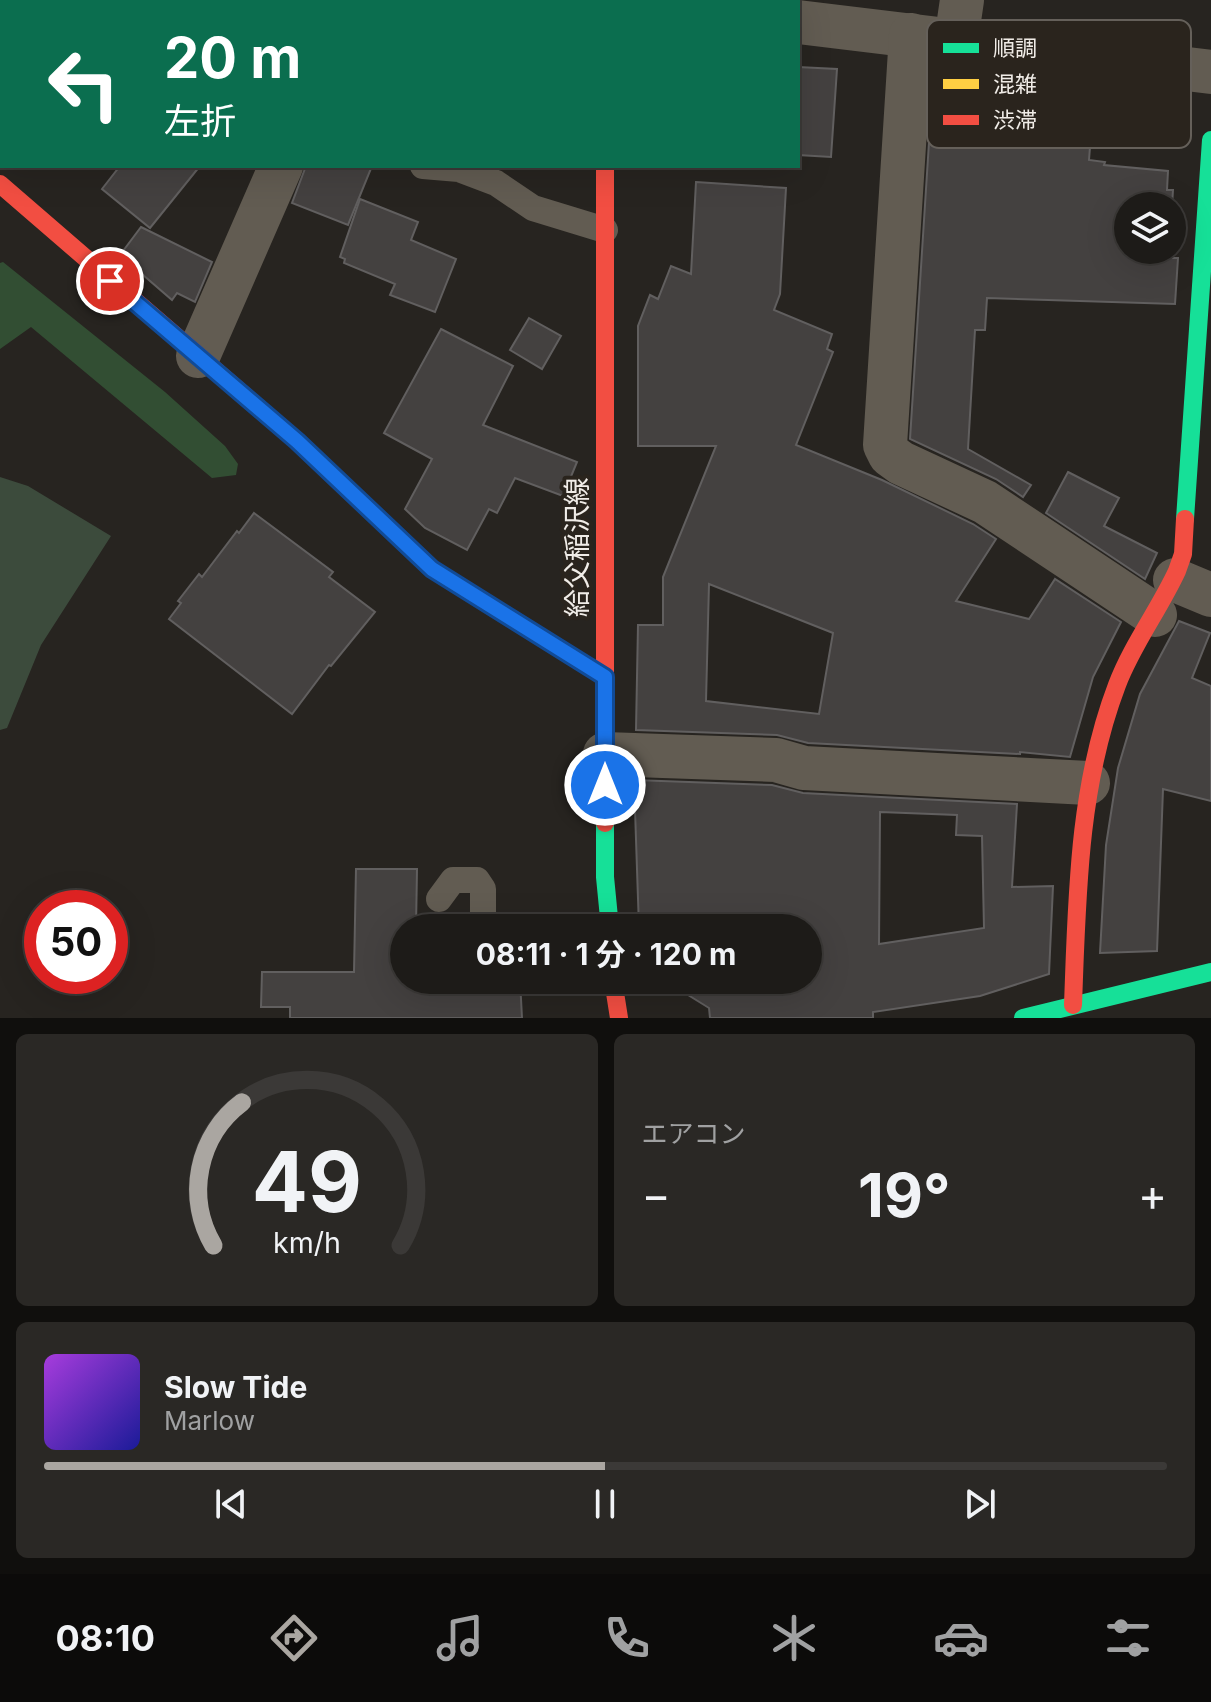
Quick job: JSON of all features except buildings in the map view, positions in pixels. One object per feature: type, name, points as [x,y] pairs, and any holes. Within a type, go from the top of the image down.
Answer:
[{"type":"street","points":[[800,22],[911,35],[927,30]]},
{"type":"street","points":[[911,35],[885,445],[890,455],[901,463],[1180,597]]},
{"type":"street","points":[[1191,68],[1211,72]]},
{"type":"street","points":[[1073,1005],[1078,861],[1088,783],[1117,684],[1180,597],[1183,554],[1200,482],[1211,140]]},
{"type":"street","points":[[198,356],[280,168]]},
{"type":"street","name":"給父稲沢線","points":[[605,168],[605,877],[609,914]]},
{"type":"street","points":[[0,184],[297,441],[432,569],[605,677]]},
{"type":"street","points":[[605,754],[776,760],[804,768],[1088,783]]},
{"type":"street","points":[[1023,1018],[1211,972]]},
{"type":"street","points":[[615,994],[619,1018]]},
{"type":"lane","points":[[447,168],[459,169],[496,183],[533,208],[605,230]]},
{"type":"lane","points":[[439,899],[453,880],[477,880],[483,889],[483,914]]},
{"type":"green space","points":[[3,262],[165,392],[225,446],[238,464],[236,475],[212,478],[31,327],[0,349],[0,263]]},
{"type":"green space","points":[[0,477],[28,486],[111,536],[41,645],[7,728],[0,730]]},
{"type":"traffic: fast","points":[[1185,519],[1211,140]]},
{"type":"traffic: fast","points":[[605,823],[609,914]]},
{"type":"traffic: fast","points":[[1023,1018],[1211,972]]},
{"type":"traffic: slow","points":[[337,479],[432,569],[605,677]]},
{"type":"traffic: jam","points":[[605,168],[605,823]]},
{"type":"traffic: jam","points":[[0,184],[337,479]]},
{"type":"traffic: jam","points":[[1073,1005],[1082,843],[1094,763],[1123,670],[1177,571],[1183,554],[1185,519]]},
{"type":"traffic: jam","points":[[615,994],[619,1018]]},
{"type":"route","points":[[110,281],[297,441],[432,569],[605,677],[605,785]]}]
